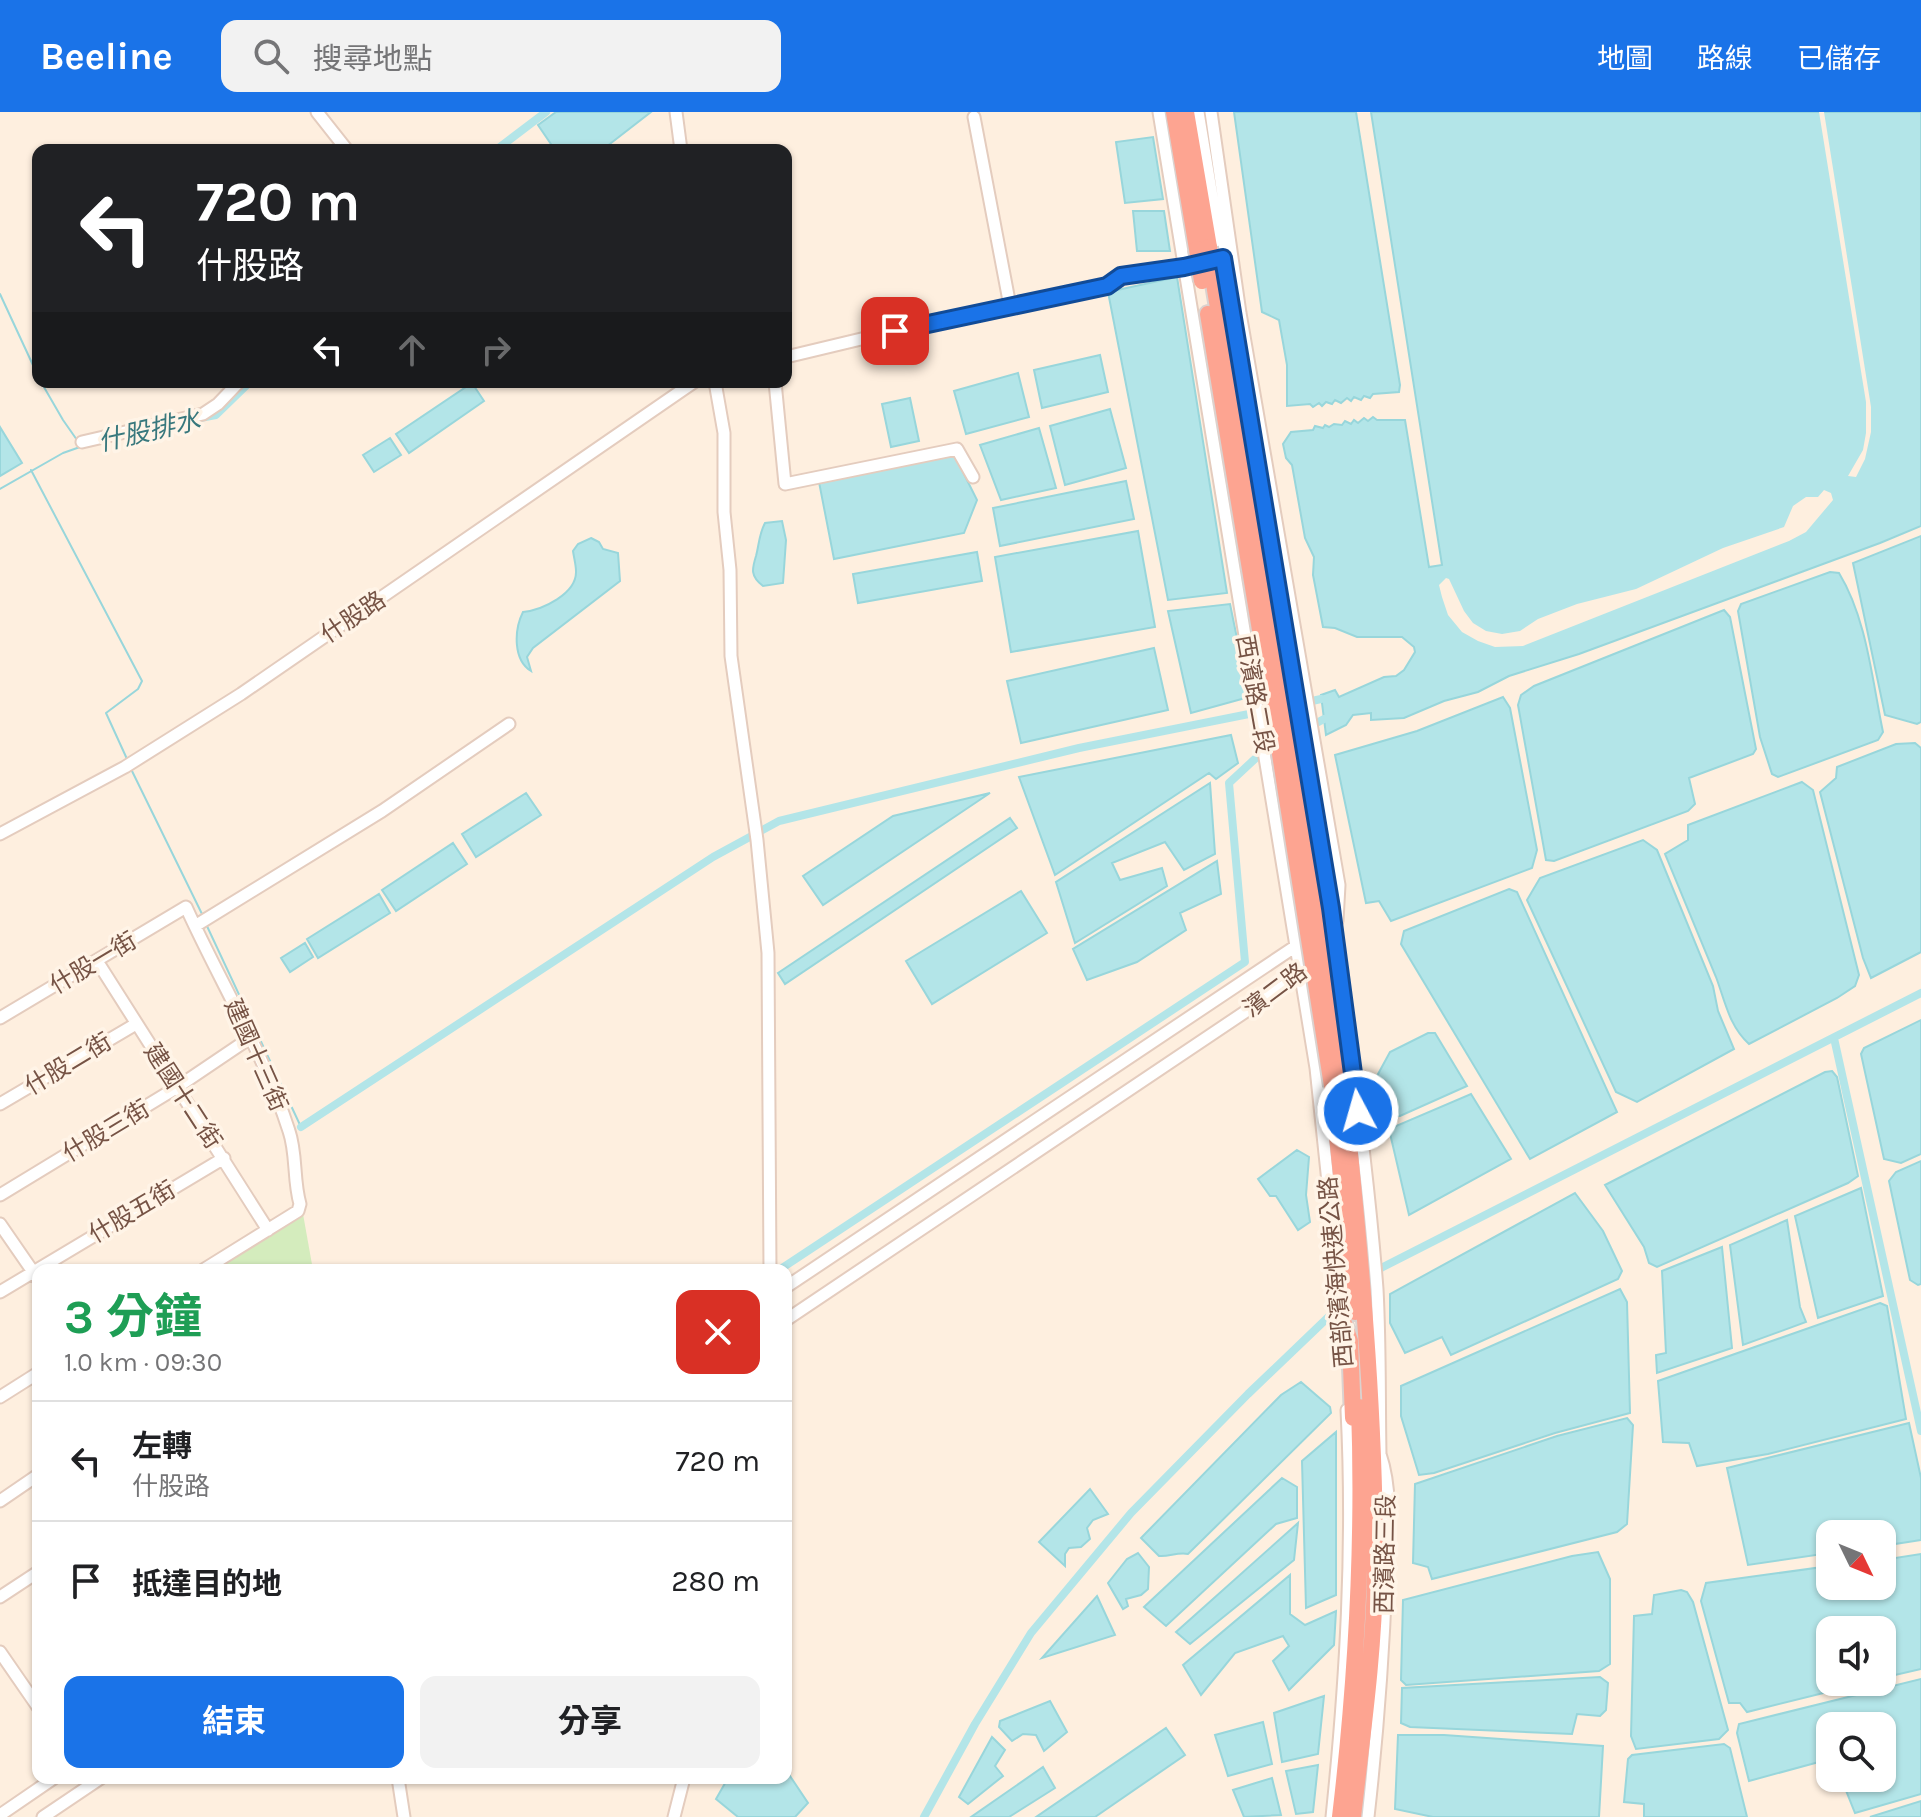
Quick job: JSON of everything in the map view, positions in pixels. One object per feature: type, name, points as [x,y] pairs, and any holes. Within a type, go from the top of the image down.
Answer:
[{"type":"highway","name":"西部濱海快速公路","points":[[1174,112],[1203,248]]},
{"type":"highway","name":"西部濱海快速公路","points":[[1186,112],[1208,280],[1324,932],[1360,1305],[1375,1577],[1353,1817]]},
{"type":"highway","points":[[1340,1817],[1356,1649],[1361,1514],[1355,1490],[1350,1341],[1360,1305]]},
{"type":"highway","points":[[1375,1577],[1381,1552],[1380,1454]]},
{"type":"street","points":[[317,112],[342,144]]},
{"type":"street","points":[[676,112],[680,144]]},
{"type":"street","name":"西濱路二段","points":[[1159,112],[1184,267],[1283,700],[1311,758],[1352,1054],[1356,1266]]},
{"type":"street","points":[[1198,112],[1227,257]]},
{"type":"street","points":[[1211,112],[1283,700]]},
{"type":"street","points":[[974,117],[1010,306]]},
{"type":"street","points":[[792,356],[1107,286],[1121,276],[1227,257]]},
{"type":"street","points":[[82,442],[203,414],[233,388]]},
{"type":"street","name":"什股路","points":[[0,834],[125,767],[241,694],[685,388]]},
{"type":"street","points":[[716,388],[724,433],[724,512],[730,570],[731,656],[757,840],[768,953],[770,1264]]},
{"type":"street","points":[[776,388],[785,484],[957,449],[973,477]]},
{"type":"street","name":"西濱路二段","points":[[1283,700],[1268,771],[1316,1068],[1356,1266]]},
{"type":"street","points":[[195,926],[382,811],[509,724]]},
{"type":"street","name":"建國十三街","points":[[186,907],[250,1038],[291,1135],[300,1204],[298,1211],[268,1230]]},
{"type":"street","name":"什股一街","points":[[0,1018],[186,907]]},
{"type":"street","name":"濱二路","points":[[792,1283],[1295,945],[1335,937]]},
{"type":"street","name":"濱二路","points":[[792,1316],[1300,976],[1335,937]]},
{"type":"street","name":"建國十二街","points":[[97,961],[268,1230]]},
{"type":"street","name":"什股二街","points":[[0,1104],[136,1024]]},
{"type":"street","name":"什股三街","points":[[0,1195],[176,1088],[250,1038]]},
{"type":"street","name":"什股五街","points":[[54,1264],[224,1158]]},
{"type":"street","points":[[0,1224],[32,1269]]},
{"type":"street","points":[[213,1264],[268,1230]]},
{"type":"street","points":[[1356,1266],[1360,1305]]},
{"type":"street","name":"什股五街","points":[[0,1292],[32,1277]]},
{"type":"street","name":"西濱路三段","points":[[1360,1305],[1380,1454],[1386,1474],[1387,1551],[1377,1733],[1368,1817]]},
{"type":"street","name":"西濱路三段","points":[[1332,1817],[1348,1644],[1360,1305]]},
{"type":"street","points":[[0,1397],[32,1377]]},
{"type":"street","points":[[0,1501],[32,1479]]},
{"type":"street","points":[[0,1597],[32,1576]]},
{"type":"street","points":[[0,1652],[32,1698]]},
{"type":"street","points":[[0,1815],[45,1784]]},
{"type":"street","points":[[43,1817],[92,1784]]},
{"type":"street","points":[[399,1784],[404,1817]]},
{"type":"street","points":[[674,1817],[682,1784]]},
{"type":"green space","points":[[303,1214],[312,1264],[225,1264]]},
{"type":"water","points":[[556,112],[651,112],[610,144],[551,144],[538,125]]},
{"type":"water","points":[[1234,112],[1356,112],[1399,392],[1373,394],[1361,400],[1354,397],[1351,401],[1347,398],[1341,403],[1335,400],[1322,406],[1319,403],[1313,407],[1310,404],[1287,406],[1287,365],[1279,320],[1262,312]]},
{"type":"water","points":[[1371,112],[1921,112],[1921,526],[1579,654],[1509,676],[1478,692],[1444,701],[1404,718],[1371,720],[1371,713],[1353,715],[1346,725],[1326,735],[1321,695],[1335,690],[1339,697],[1384,677],[1396,676],[1404,670],[1415,652],[1414,647],[1402,637],[1357,637],[1335,628],[1323,627],[1313,575],[1314,557],[1305,538],[1292,465],[1286,458],[1283,444],[1291,432],[1313,430],[1315,426],[1342,425],[1345,421],[1358,423],[1364,418],[1368,421],[1373,417],[1377,420],[1405,420],[1429,567],[1442,565]]},
{"type":"water","points":[[1153,137],[1163,199],[1125,203],[1116,142]]},
{"type":"water","points":[[1133,211],[1164,211],[1170,251],[1137,251]]},
{"type":"water","points":[[1177,277],[1227,593],[1168,600],[1108,292]]},
{"type":"water","points":[[1100,355],[1108,392],[1042,408],[1034,370]]},
{"type":"water","points":[[1018,373],[1029,417],[966,434],[954,391]]},
{"type":"water","points":[[465,388],[475,388],[484,401],[409,453],[396,434]]},
{"type":"water","points":[[910,398],[919,441],[891,447],[882,404]]},
{"type":"water","points":[[1110,409],[1126,468],[1065,485],[1050,426]]},
{"type":"water","points":[[0,427],[22,463],[0,476]]},
{"type":"water","points":[[1039,428],[1056,488],[1001,500],[980,445]]},
{"type":"water","points":[[390,438],[401,455],[374,472],[363,455]]},
{"type":"water","points":[[954,454],[977,500],[964,533],[834,559],[819,482]]},
{"type":"water","points":[[1126,481],[1134,519],[1000,546],[993,508]]},
{"type":"water","points":[[782,521],[786,540],[783,583],[763,586],[753,572],[761,531],[765,523]]},
{"type":"water","points":[[1138,531],[1155,627],[1011,652],[995,557]]},
{"type":"water","points":[[1921,536],[1921,722],[1917,724],[1885,715],[1853,563]]},
{"type":"water","points":[[591,538],[599,542],[603,549],[618,553],[620,581],[533,648],[527,657],[531,671],[518,652],[518,627],[523,612],[539,608],[565,594],[575,579],[573,551],[578,544]]},
{"type":"water","points":[[977,552],[982,581],[858,603],[853,574]]},
{"type":"water","points":[[1830,572],[1839,573],[1856,610],[1883,732],[1878,740],[1778,777],[1772,774],[1760,737],[1738,611],[1741,604]]},
{"type":"water","points":[[1230,604],[1249,697],[1191,713],[1168,611]]},
{"type":"water","points":[[1724,610],[1730,617],[1756,749],[1753,754],[1689,778],[1695,804],[1688,811],[1554,861],[1546,860],[1518,705],[1521,695],[1534,686]]},
{"type":"water","points":[[1154,648],[1168,710],[1021,743],[1007,681]]},
{"type":"water","points":[[1503,697],[1510,708],[1537,850],[1532,868],[1391,921],[1379,901],[1366,903],[1335,755],[1417,731]]},
{"type":"water","points":[[1231,735],[1238,763],[1216,779],[1209,773],[1055,875],[1019,777]]},
{"type":"water","points":[[1915,743],[1921,748],[1921,952],[1871,978],[1863,958],[1820,792],[1836,778],[1837,767],[1896,744]]},
{"type":"water","points":[[1802,782],[1813,790],[1859,975],[1855,986],[1837,998],[1749,1044],[1728,1013],[1665,854],[1688,840],[1688,825]]},
{"type":"water","points":[[1210,783],[1215,854],[1184,870],[1165,842],[1112,863],[1120,880],[1162,868],[1167,886],[1075,943],[1056,882]]},
{"type":"water","points":[[526,793],[541,815],[476,857],[462,834]]},
{"type":"water","points":[[990,793],[823,905],[803,876],[893,816]]},
{"type":"water","points":[[1010,818],[1017,828],[785,984],[778,973]]},
{"type":"water","points":[[1643,840],[1657,850],[1713,986],[1718,1011],[1734,1049],[1637,1102],[1616,1092],[1527,900],[1540,878]]},
{"type":"water","points":[[453,843],[467,864],[396,911],[382,890]]},
{"type":"water","points":[[1217,861],[1221,894],[1180,913],[1186,930],[1137,962],[1087,980],[1073,949]]},
{"type":"water","points":[[1509,889],[1517,892],[1617,1112],[1530,1159],[1401,944],[1404,931]]},
{"type":"water","points":[[1021,891],[1047,933],[932,1004],[906,961]]},
{"type":"water","points":[[379,894],[390,913],[318,958],[307,939]]},
{"type":"water","points":[[305,943],[313,957],[290,972],[281,958]]},
{"type":"water","points":[[1921,1020],[1921,1154],[1901,1163],[1884,1159],[1861,1054],[1864,1048]]},
{"type":"water","points":[[1428,1033],[1435,1033],[1467,1086],[1400,1116],[1387,1117],[1377,1076],[1390,1052]]},
{"type":"water","points":[[1832,1071],[1837,1077],[1858,1176],[1657,1267],[1649,1263],[1644,1247],[1605,1185]]},
{"type":"water","points":[[1471,1094],[1511,1159],[1409,1215],[1389,1129]]},
{"type":"water","points":[[1297,1150],[1309,1157],[1306,1195],[1310,1222],[1298,1230],[1276,1196],[1270,1196],[1258,1179]]},
{"type":"water","points":[[1921,1161],[1921,1284],[1918,1285],[1910,1280],[1889,1181],[1896,1172]]},
{"type":"water","points":[[1861,1188],[1883,1296],[1818,1318],[1795,1216]]},
{"type":"water","points":[[1575,1193],[1603,1231],[1622,1271],[1618,1279],[1451,1355],[1442,1337],[1405,1353],[1390,1323],[1390,1294]]},
{"type":"water","points":[[1787,1220],[1800,1307],[1806,1322],[1743,1345],[1730,1245]]},
{"type":"water","points":[[1722,1247],[1732,1348],[1657,1373],[1656,1355],[1666,1353],[1662,1271]]},
{"type":"water","points":[[1620,1289],[1627,1302],[1630,1413],[1419,1475],[1401,1416],[1401,1386]]},
{"type":"water","points":[[1880,1303],[1887,1306],[1906,1419],[1768,1454],[1697,1466],[1689,1443],[1663,1442],[1658,1381]]},
{"type":"water","points":[[1301,1382],[1330,1407],[1331,1413],[1188,1554],[1159,1556],[1141,1538],[1281,1395]]},
{"type":"water","points":[[1627,1418],[1633,1425],[1627,1524],[1617,1532],[1432,1579],[1428,1567],[1413,1563],[1415,1484],[1557,1436]]},
{"type":"water","points":[[1909,1423],[1921,1478],[1921,1540],[1896,1544],[1896,1520],[1816,1520],[1816,1555],[1748,1565],[1727,1468]]},
{"type":"water","points":[[1336,1432],[1336,1595],[1306,1608],[1302,1461]]},
{"type":"water","points":[[1282,1478],[1297,1487],[1297,1518],[1276,1524],[1166,1626],[1144,1607]]},
{"type":"water","points":[[1090,1489],[1108,1514],[1093,1520],[1087,1528],[1090,1539],[1081,1547],[1069,1548],[1065,1554],[1065,1566],[1039,1542]]},
{"type":"water","points":[[1298,1523],[1294,1560],[1190,1644],[1176,1632]]},
{"type":"water","points":[[1598,1552],[1610,1579],[1610,1664],[1599,1671],[1406,1685],[1401,1680],[1403,1600]]},
{"type":"water","points":[[1138,1553],[1149,1567],[1148,1589],[1141,1595],[1126,1599],[1128,1606],[1123,1609],[1108,1583],[1127,1559]]},
{"type":"water","points":[[1921,1554],[1921,1669],[1896,1675],[1896,1616],[1816,1616],[1816,1695],[1747,1712],[1740,1703],[1729,1703],[1701,1601],[1706,1583],[1816,1568],[1816,1600],[1896,1600],[1896,1558]]},
{"type":"water","points":[[1290,1575],[1290,1614],[1305,1625],[1336,1611],[1334,1645],[1289,1690],[1273,1661],[1289,1646],[1283,1636],[1235,1653],[1201,1695],[1183,1665]]},
{"type":"water","points":[[1681,1590],[1687,1592],[1693,1602],[1728,1730],[1719,1739],[1636,1749],[1631,1736],[1634,1616],[1652,1614],[1654,1595]]},
{"type":"water","points":[[1097,1596],[1115,1635],[1042,1658]]},
{"type":"water","points":[[1600,1677],[1608,1683],[1606,1710],[1600,1716],[1577,1714],[1572,1734],[1410,1727],[1401,1723],[1402,1688]]},
{"type":"water","points":[[1921,1679],[1921,1794],[1855,1813],[1847,1792],[1896,1792],[1896,1712],[1816,1712],[1816,1763],[1749,1781],[1737,1733],[1739,1724],[1852,1696],[1896,1696],[1896,1685]]},
{"type":"water","points":[[1324,1696],[1318,1754],[1282,1762],[1274,1713]]},
{"type":"water","points":[[1050,1701],[1067,1732],[1044,1751],[1036,1735],[1023,1734],[1012,1741],[999,1727],[1000,1721]]},
{"type":"water","points":[[1263,1722],[1272,1764],[1228,1776],[1215,1735]]},
{"type":"water","points":[[1166,1728],[1185,1755],[1095,1817],[1036,1817]]},
{"type":"water","points":[[1398,1735],[1444,1735],[1603,1746],[1599,1817],[1433,1817],[1395,1809]]},
{"type":"water","points":[[992,1737],[1005,1750],[995,1766],[1003,1776],[968,1804],[959,1797]]},
{"type":"water","points":[[1724,1744],[1730,1748],[1747,1817],[1644,1817],[1644,1804],[1624,1802],[1628,1759],[1632,1755]]},
{"type":"water","points":[[1318,1765],[1313,1812],[1296,1814],[1286,1771]]},
{"type":"water","points":[[1043,1767],[1055,1788],[1009,1817],[971,1817]]},
{"type":"water","points":[[1272,1778],[1281,1815],[1244,1817],[1233,1790]]},
{"type":"water","points":[[792,1779],[808,1803],[795,1817],[738,1817],[716,1799],[725,1784],[792,1784]]},
{"type":"water","points":[[1921,1801],[1921,1817],[1870,1817]]},
{"type":"pier","points":[[1819,112],[1824,112],[1871,407],[1871,432],[1865,459],[1856,477],[1848,476],[1863,450],[1866,402]]},
{"type":"pier","points":[[1824,490],[1831,493],[1833,500],[1806,532],[1789,541],[1523,646],[1495,647],[1462,632],[1448,615],[1442,597],[1439,585],[1446,578],[1473,623],[1486,631],[1502,634],[1520,631],[1538,619],[1577,604],[1636,589],[1723,548],[1784,527],[1793,506],[1806,497],[1818,497]]},
{"type":"waterway","name":"什股排水","points":[[504,144],[546,112]]},
{"type":"waterway","points":[[0,294],[32,363]]},
{"type":"waterway","points":[[44,388],[77,440]]},
{"type":"waterway","name":"什股排水","points":[[200,418],[216,415],[244,388]]},
{"type":"waterway","points":[[0,489],[63,453],[80,447]]},
{"type":"waterway","points":[[31,470],[142,681],[138,689],[106,713],[127,759]]},
{"type":"waterway","points":[[1303,703],[1321,699]]},
{"type":"waterway","points":[[301,1127],[713,857],[779,821],[1079,748],[1274,709]]},
{"type":"waterway","points":[[1309,727],[1324,719]]},
{"type":"waterway","points":[[788,1264],[1245,962],[1229,783],[1257,757],[1280,744]]},
{"type":"waterway","points":[[131,769],[202,914]]},
{"type":"waterway","points":[[206,924],[301,1127]]},
{"type":"waterway","points":[[1362,1286],[1381,1268],[1921,993]]},
{"type":"waterway","points":[[1834,1038],[1921,1431]]},
{"type":"waterway","points":[[924,1817],[975,1724],[1031,1633],[1131,1513],[1343,1303]]},
{"type":"route","points":[[895,331],[1107,286],[1121,276],[1223,258],[1331,908],[1358,1111]]}]
